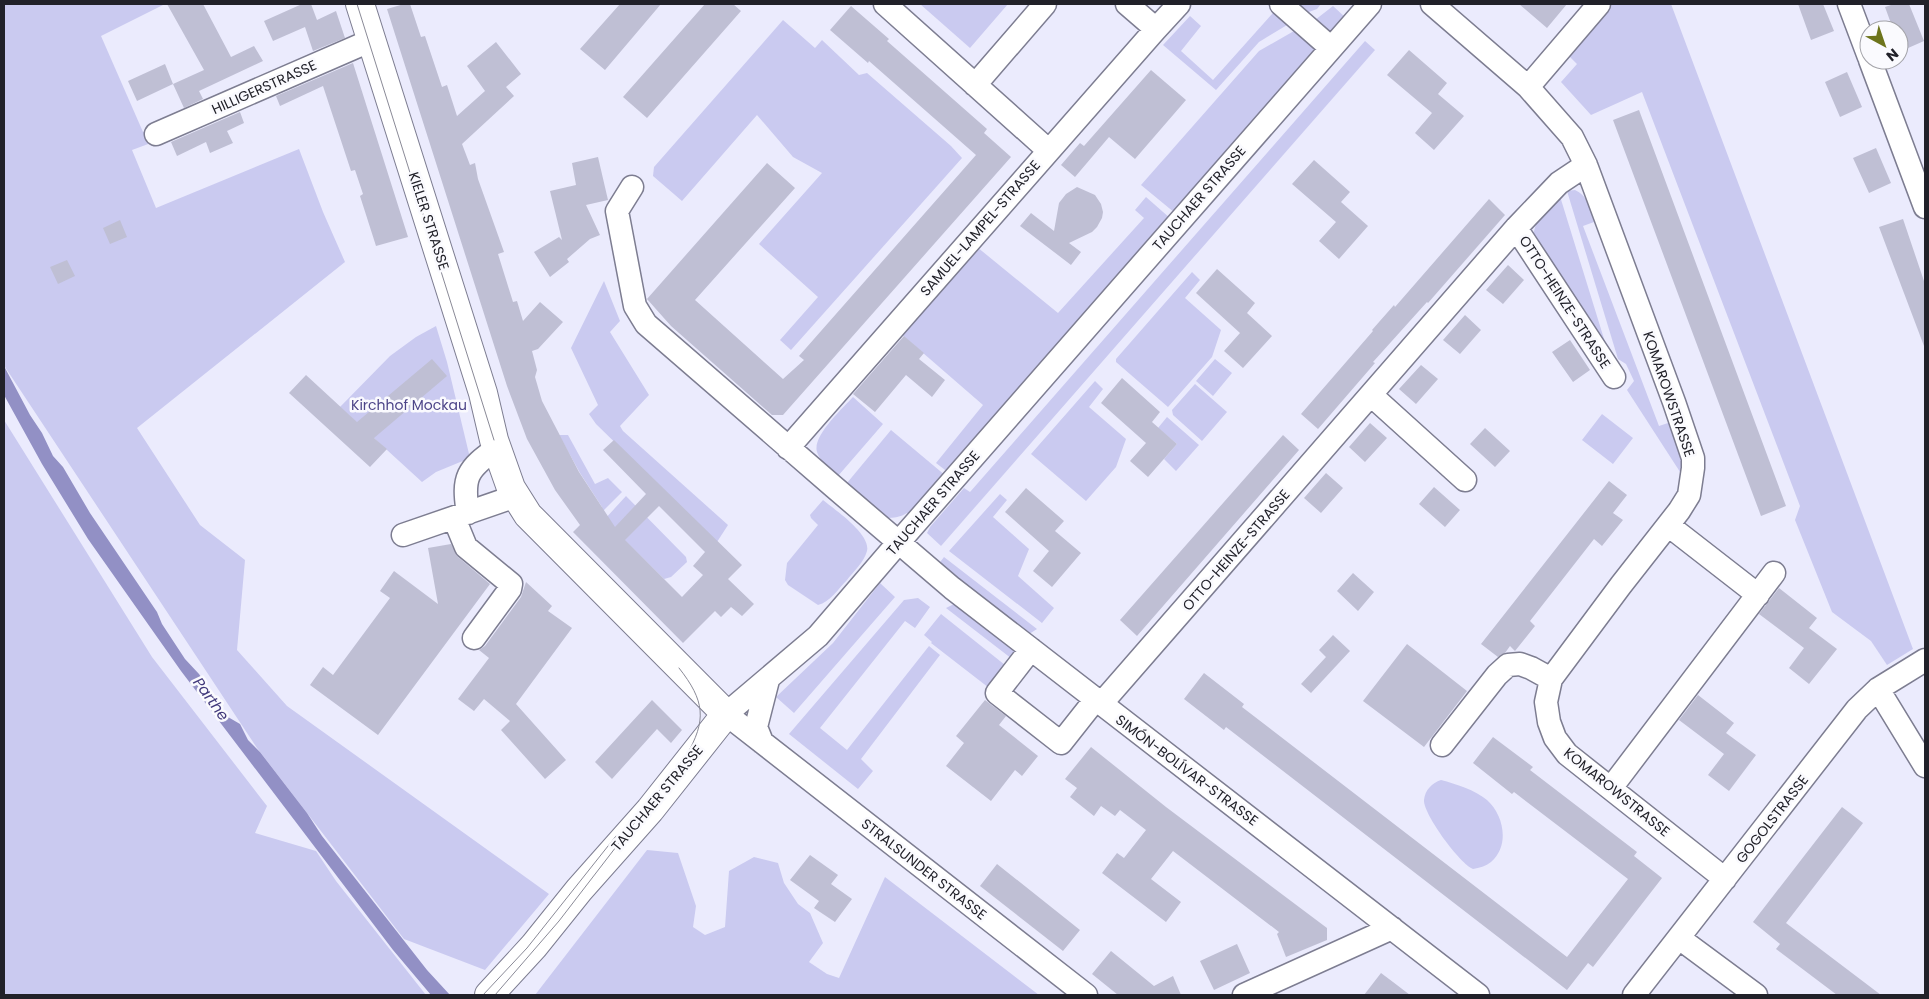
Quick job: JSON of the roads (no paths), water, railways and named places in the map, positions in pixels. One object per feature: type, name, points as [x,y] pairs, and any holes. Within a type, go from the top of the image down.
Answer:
[{"type":"main road","name":"KIELER STRASSE","points":[[360,4],[511,488],[528,515],[726,714]]},
{"type":"main road","name":"TAUCHAER STRASSE","points":[[490,994],[534,946],[579,890],[650,810],[726,714]]},
{"type":"street","name":"SAMUEL-LAMPEL-STRASSE","points":[[788,448],[1048,150],[885,4]]},
{"type":"street","points":[[974,85],[1045,4]]},
{"type":"street","points":[[1127,4],[1156,29]]},
{"type":"street","points":[[1048,150],[1179,4]]},
{"type":"street","points":[[1281,4],[1331,48]]},
{"type":"street","name":"TAUCHAER STRASSE","points":[[726,714],[818,636],[1370,4]]},
{"type":"street","name":"KOMAROWSTRASSE","points":[[1432,4],[1528,87],[1572,137],[1586,165],[1693,458],[1689,495],[1551,679],[1546,702],[1554,738],[1568,754],[1725,879]]},
{"type":"street","points":[[1528,87],[1599,4]]},
{"type":"street","points":[[1849,4],[1859,30]]},
{"type":"street","name":"HILLIGERSTRASSE","points":[[156,134],[372,40]]},
{"type":"street","points":[[1874,70],[1925,207]]},
{"type":"street","name":"OTTO-HEINZE-STRASSE","points":[[1031,649],[997,693],[1061,743],[1371,395],[1516,228],[1559,183],[1586,165]]},
{"type":"street","points":[[632,187],[617,211],[635,306],[646,324],[898,543]]},
{"type":"street","name":"OTTO-HEINZE-STRASSE","points":[[1516,228],[1614,377]]},
{"type":"street","points":[[1371,395],[1465,480]]},
{"type":"street","points":[[474,638],[510,589],[511,584],[466,547],[461,516],[467,476],[496,444]]},
{"type":"street","points":[[404,535],[516,496]]},
{"type":"street","points":[[1668,525],[1758,595]]},
{"type":"street","name":"SIMÓN-BOLÍVAR-STRASSE","points":[[898,543],[1098,702],[1478,995]]},
{"type":"street","points":[[1611,788],[1774,573]]},
{"type":"street","name":"GOGOLSTRASSE","points":[[1634,995],[1857,709],[1878,689],[1925,660]]},
{"type":"street","points":[[1442,745],[1497,675],[1508,665],[1520,664],[1551,679]]},
{"type":"street","points":[[762,742],[756,727],[768,680]]},
{"type":"street","points":[[1878,689],[1925,766]]},
{"type":"street","name":"STRALSUNDER STRASSE","points":[[726,714],[1086,995]]},
{"type":"street","points":[[1244,995],[1392,928]]},
{"type":"street","points":[[1679,938],[1756,995]]},
{"type":"water","name":"Parthe","points":[[4,366],[53,456],[63,467],[90,513],[157,612],[162,624],[185,659],[199,674],[228,717],[240,724],[248,740],[260,752],[307,813],[322,836],[427,970],[450,995],[431,995],[393,950],[181,671],[88,539],[42,464],[4,395]]},
{"type":"tram line","points":[[357,4],[494,440]]},
{"type":"tram line","points":[[495,995],[559,921],[686,756],[697,732],[700,711],[694,691],[679,668]]},
{"type":"tram line","points":[[483,995],[527,948],[616,836]]},
{"type":"park label","name":"Kirchhof Mockau","points":[[409,405]]}]
